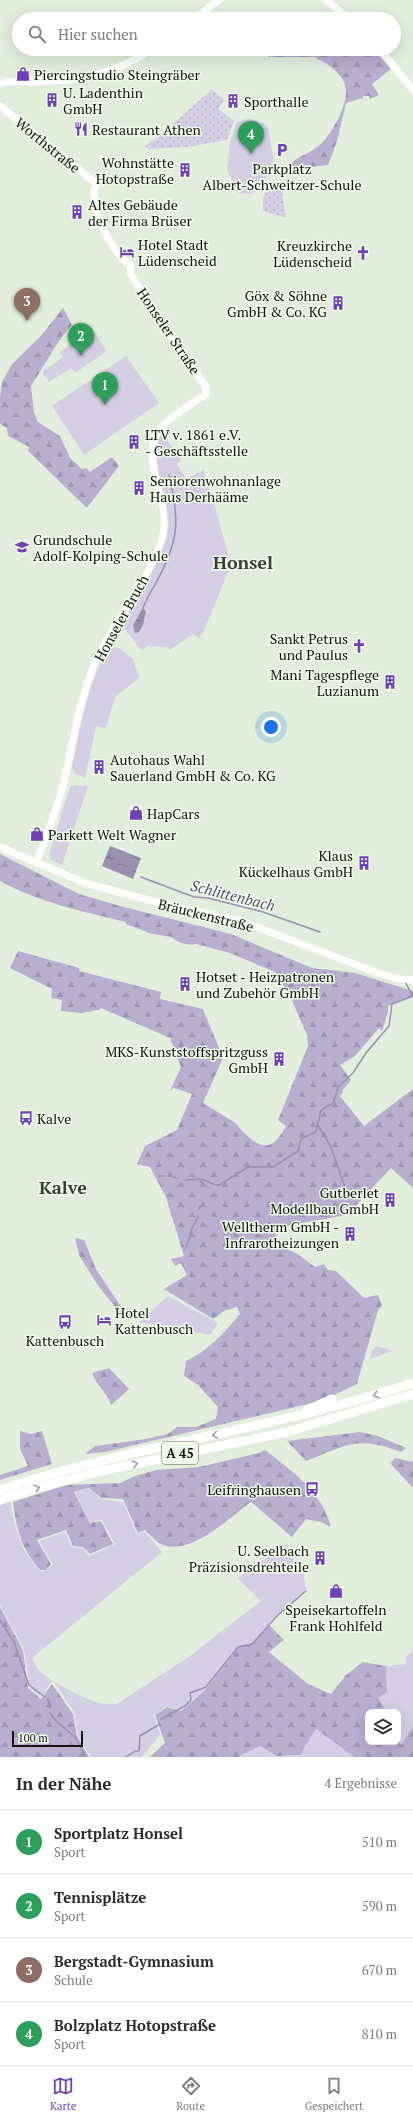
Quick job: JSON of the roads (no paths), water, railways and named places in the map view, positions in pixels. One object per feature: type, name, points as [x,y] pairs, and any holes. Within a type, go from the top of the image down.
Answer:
[{"type":"highway","name":"A 45","points":[[0,1490],[94,1462],[284,1420],[370,1397],[413,1383]]},
{"type":"highway","name":"A 45","points":[[0,1500],[97,1472],[287,1432],[413,1394]]},
{"type":"highway","points":[[284,1420],[332,1399]]},
{"type":"highway","points":[[287,1432],[338,1423]]},
{"type":"street","points":[[203,12],[219,0]]},
{"type":"street","points":[[326,0],[341,12]]},
{"type":"street","points":[[0,84],[5,82],[72,80],[96,76],[124,66],[140,56]]},
{"type":"street","points":[[386,56],[413,90]]},
{"type":"street","name":"Worthstraße","points":[[0,106],[97,184]]},
{"type":"street","name":"Honseler Straße","points":[[97,184],[93,190],[93,196],[103,228],[123,261],[130,265],[131,274],[153,311],[206,387],[206,394]]},
{"type":"street","name":"Honseler Bruch","points":[[36,863],[60,797],[80,708],[92,671],[109,636],[155,557],[162,537],[164,519],[153,461],[154,439],[164,425],[206,394]]},
{"type":"street","name":"Bräuckenstraße","points":[[0,847],[86,883],[131,896],[241,921],[378,973],[399,979],[413,980]]},
{"type":"water","points":[[143,608],[146,612],[143,625],[139,632],[135,633],[133,625]]},
{"type":"water","points":[[110,846],[141,858],[133,879],[102,866]]},
{"type":"waterway","points":[[143,608],[166,563],[174,538],[176,527],[175,503],[169,475]]},
{"type":"waterway","name":"Schlittenbach","points":[[141,877],[194,897],[208,898],[263,912],[320,932]]},
{"type":"waterway","points":[[202,1179],[215,1185],[219,1185],[248,1167],[273,1167],[298,1151],[301,1139],[316,1132],[321,1110],[333,1103],[339,1086],[353,1073],[366,1053],[389,1026],[392,1004],[413,996],[405,982]]},
{"type":"waterway","points":[[318,1125],[331,1147],[347,1193]]},
{"type":"waterway","points":[[159,1176],[165,1176]]},
{"type":"waterway","points":[[186,1180],[200,1179],[203,1186]]},
{"type":"waterway","points":[[185,1249],[198,1216]]},
{"type":"waterway","points":[[161,1719],[185,1706],[191,1700],[190,1693],[206,1687],[238,1647],[252,1644],[278,1615],[306,1591]]},
{"type":"waterway","points":[[0,1620],[14,1642],[29,1685],[45,1697]]},
{"type":"waterway","points":[[48,1699],[50,1708]]},
{"type":"waterway","points":[[50,1713],[56,1721],[75,1737],[86,1757]]},
{"type":"waterway","points":[[126,1757],[135,1751],[139,1751],[140,1736],[158,1725]]},
{"type":"place","name":"Piercingstudio Steingräber","points":[[23,74]]},
{"type":"place","name":"U. Ladenthin GmbH","points":[[52,100]]},
{"type":"place","name":"Sporthalle","points":[[233,101]]},
{"type":"place","name":"Restaurant Athen","points":[[81,129]]},
{"type":"place","name":"Parkplatz Albert-Schweitzer-Schule","points":[[282,150]]},
{"type":"place","name":"Bolzplatz Hotopstraße","points":[[251,154]]},
{"type":"place","name":"Wohnstätte Hotopstraße","points":[[185,170]]},
{"type":"place","name":"Altes Gebäude der Firma Brüser","points":[[77,212]]},
{"type":"place","name":"Hotel Stadt Lüdenscheid","points":[[127,252]]},
{"type":"place","name":"Kreuzkirche Lüdenscheid","points":[[363,253]]},
{"type":"place","name":"Göx & Söhne GmbH & Co. KG","points":[[338,303]]},
{"type":"place","name":"Bergstadt-Gymnasium","points":[[27,321]]},
{"type":"place","name":"Tennisplätze","points":[[81,356]]},
{"type":"place","name":"Sportplatz Honsel","points":[[105,405]]},
{"type":"place","name":"LTV v. 1861 e.V. - Geschäftsstelle","points":[[134,442]]},
{"type":"place","name":"Seniorenwohnanlage Haus Derhääme","points":[[139,488]]},
{"type":"place","name":"Grundschule Adolf-Kolping-Schule","points":[[22,547]]},
{"type":"place","name":"Sankt Petrus und Paulus","points":[[359,646]]},
{"type":"place","name":"Mani Tagespflege Luzianum","points":[[390,682]]},
{"type":"place","name":"Autohaus Wahl Sauerland GmbH & Co. KG","points":[[99,767]]},
{"type":"place","name":"HapCars","points":[[136,813]]},
{"type":"place","name":"Parkett Welt Wagner","points":[[37,834]]},
{"type":"place","name":"Klaus Kückelhaus GmbH","points":[[364,863]]},
{"type":"place","name":"Hotset - Heizpatronen und Zubehör GmbH","points":[[185,984]]},
{"type":"place","name":"MKS-Kunststoffspritzguss GmbH","points":[[279,1059]]},
{"type":"place","name":"Kalve","points":[[26,1118]]},
{"type":"place","name":"Gutberlet Modellbau GmbH","points":[[390,1200]]},
{"type":"place","name":"Welltherm GmbH - Infrarotheizungen","points":[[350,1234]]},
{"type":"place","name":"Hotel Kattenbusch","points":[[104,1320]]},
{"type":"place","name":"Kattenbusch","points":[[65,1322]]},
{"type":"place","name":"Leifringhausen","points":[[312,1489]]},
{"type":"place","name":"U. Seelbach Präzisionsdrehteile","points":[[320,1558]]},
{"type":"place","name":"Speisekartoffeln Frank Hohlfeld","points":[[336,1591]]},
{"type":"district","name":"Honsel","points":[[243,562]]},
{"type":"district","name":"Kalve","points":[[63,1187]]}]
